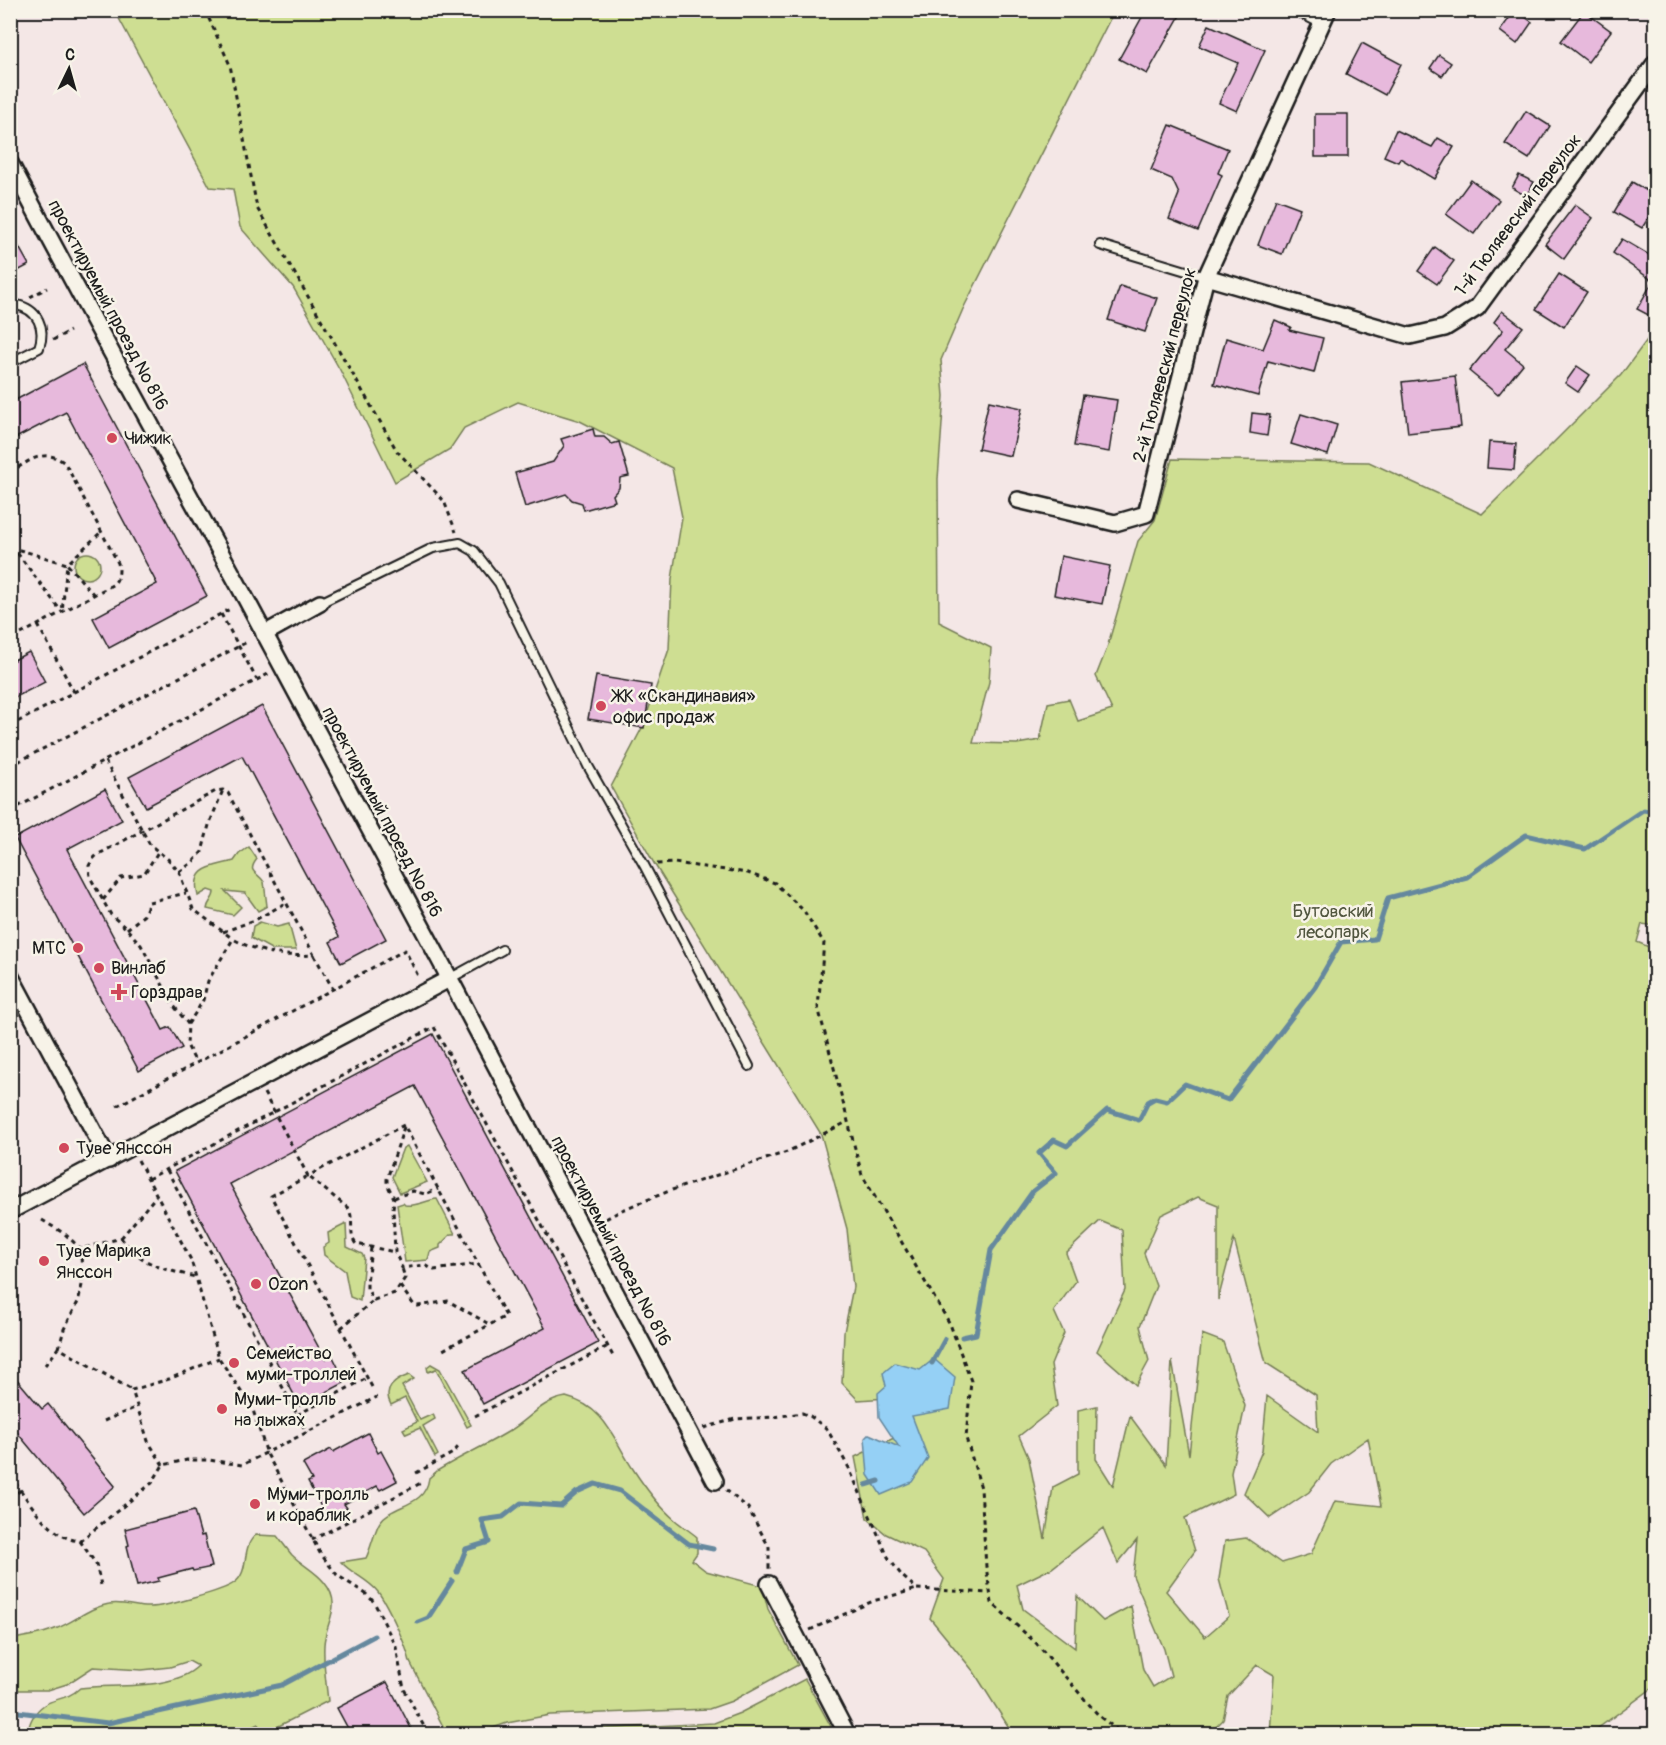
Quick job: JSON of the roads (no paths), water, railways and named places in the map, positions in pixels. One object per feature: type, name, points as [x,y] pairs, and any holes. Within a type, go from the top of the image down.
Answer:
[{"type":"street","name":"2-й Тюляевский переулок","points":[[1018,500],[1115,523],[1146,514],[1206,277],[1325,17]]},
{"type":"street","name":"1-й Тюляевский переулок","points":[[1206,277],[1410,336],[1445,328],[1477,308],[1656,62]]},
{"type":"street","name":"проектируемый проезд № 816","points":[[10,164],[264,633],[715,1481]]},
{"type":"street","points":[[264,633],[320,603]]},
{"type":"street","points":[[10,975],[109,1160]]},
{"type":"street","points":[[10,1211],[449,979]]},
{"type":"street","points":[[769,1584],[848,1734]]},
{"type":"lane","points":[[1294,10],[1325,17]]},
{"type":"lane","points":[[1101,245],[1206,277]]},
{"type":"lane","points":[[10,308],[16,305],[30,310],[38,318],[42,327],[39,348],[10,363]]},
{"type":"lane","points":[[320,603],[433,548],[460,543],[474,551],[499,583],[588,766],[644,865],[749,1066]]},
{"type":"lane","points":[[449,979],[502,950]]},
{"type":"water","points":[[934,1359],[955,1377],[950,1409],[912,1416],[928,1458],[912,1482],[881,1495],[868,1475],[865,1438],[869,1434],[899,1447],[879,1417],[878,1393],[886,1386],[883,1373],[895,1363],[920,1370]]},
{"type":"waterway","points":[[962,1337],[976,1334],[991,1250],[1033,1191],[1056,1173],[1039,1153],[1054,1140],[1067,1146],[1107,1110],[1139,1120],[1148,1102],[1155,1098],[1167,1101],[1185,1084],[1228,1100],[1315,987],[1341,942],[1375,939],[1388,898],[1467,877],[1526,835],[1585,849],[1643,810],[1656,812]]},
{"type":"waterway","points":[[932,1363],[945,1339]]},
{"type":"waterway","points":[[866,1485],[879,1481]]},
{"type":"waterway","points":[[457,1572],[466,1549],[489,1542],[482,1520],[503,1517],[521,1503],[561,1506],[577,1492],[595,1484],[620,1491],[689,1544],[713,1549]]},
{"type":"waterway","points":[[418,1622],[428,1618],[452,1581]]},
{"type":"waterway","points":[[10,1711],[108,1723],[282,1685],[374,1636]]},
{"type":"place","name":"Чижик","points":[[112,438]]},
{"type":"place","name":"ЖК «Скандинавия» офис продаж","points":[[601,706]]},
{"type":"place","name":"МТС","points":[[78,948]]},
{"type":"place","name":"Винлаб","points":[[99,968]]},
{"type":"place","name":"Горздрав","points":[[119,992]]},
{"type":"place","name":"Туве Янссон","points":[[64,1148]]},
{"type":"place","name":"Туве Марика Янссон","points":[[44,1261]]},
{"type":"place","name":"Ozon","points":[[256,1284]]},
{"type":"place","name":"Семейство муми-троллей","points":[[234,1363]]},
{"type":"place","name":"Муми-тролль на лыжах","points":[[222,1409]]},
{"type":"place","name":"Муми-тролль и кораблик","points":[[255,1504]]},
{"type":"park label","name":"Бутовский лесопарк","points":[[1333,921]]}]
